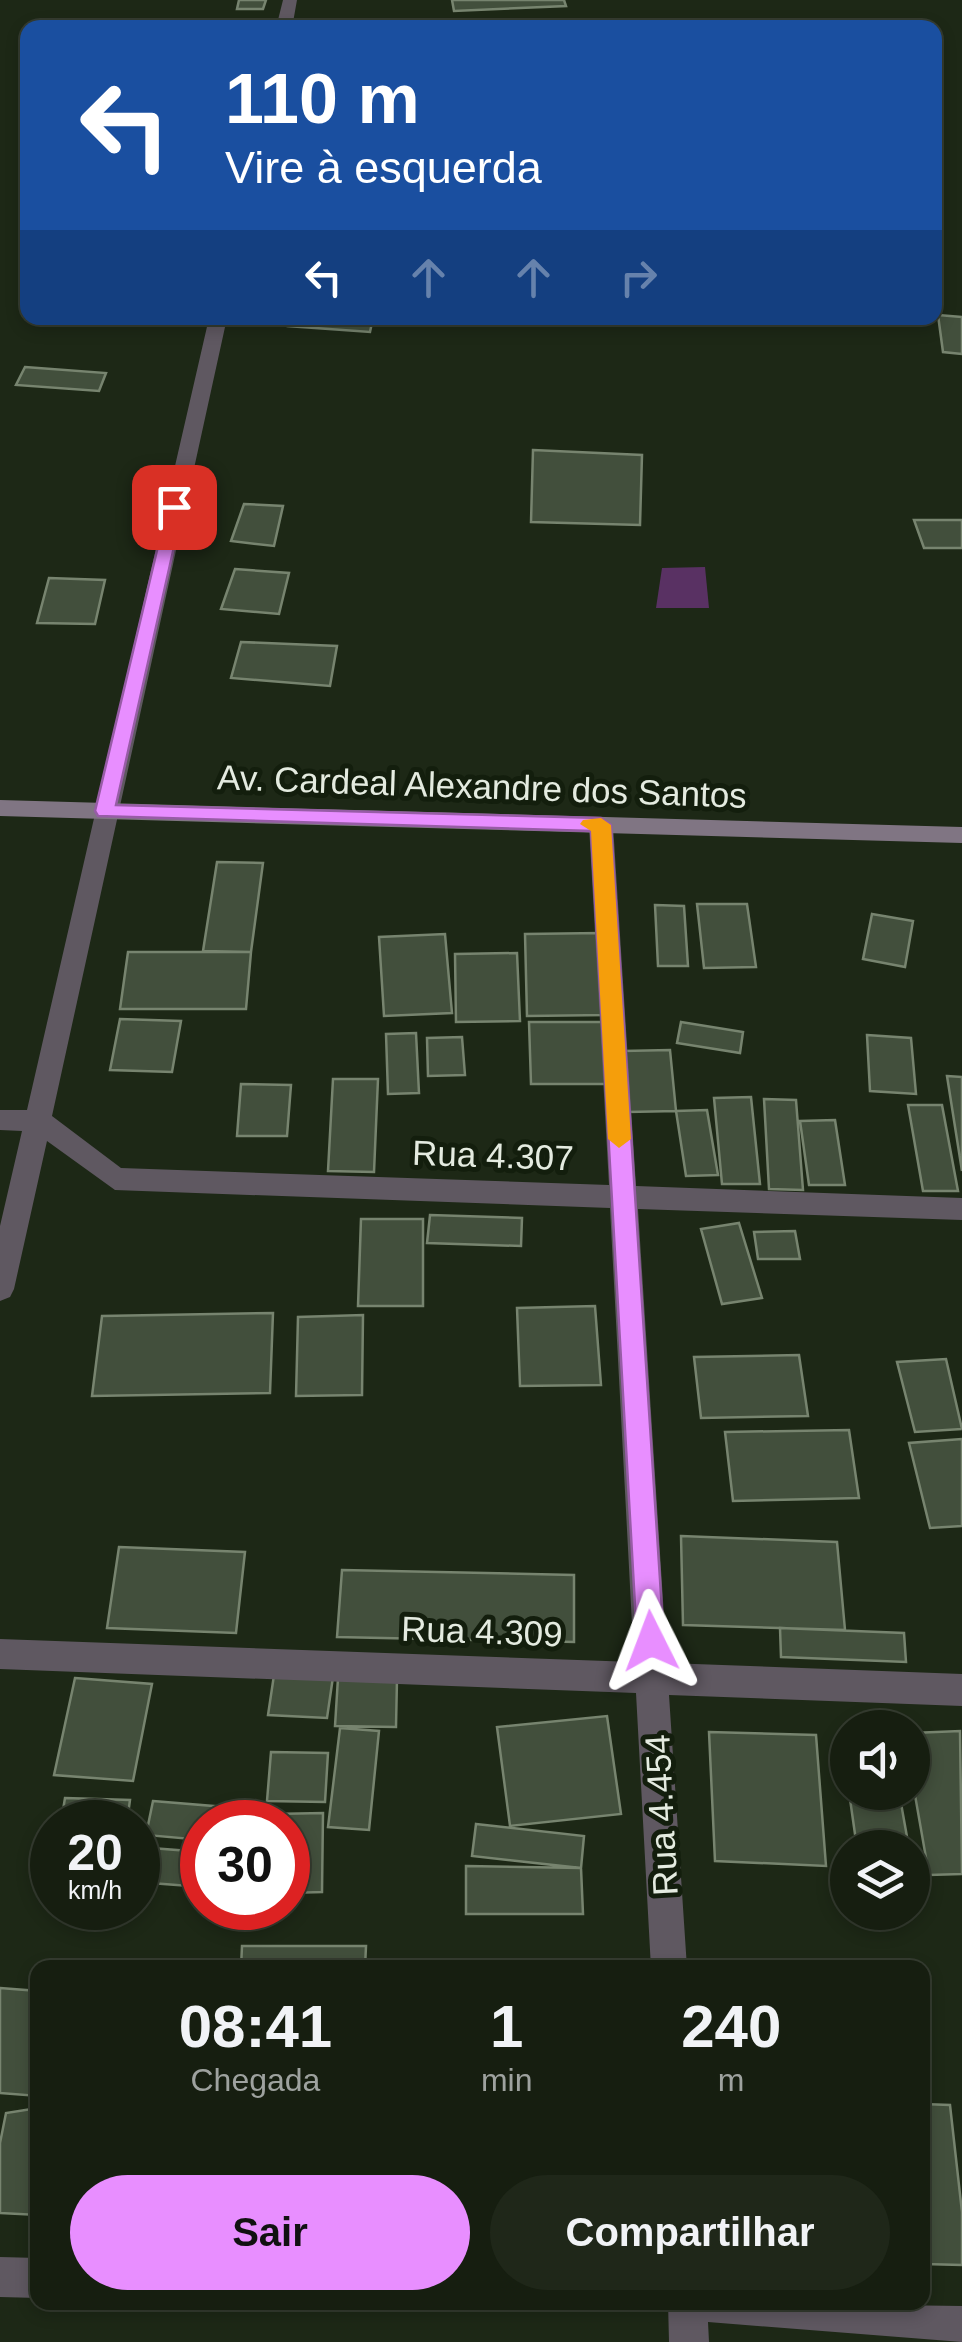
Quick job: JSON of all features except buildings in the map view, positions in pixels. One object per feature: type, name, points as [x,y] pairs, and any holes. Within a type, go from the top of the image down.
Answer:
[{"type":"main road","name":"Av. Cardeal Alexandre dos Santos","points":[[0,808],[962,834]]},
{"type":"street","points":[[0,1290],[216,325]]},
{"type":"street","name":"Rua 4.454","points":[[601,825],[669,1960]]},
{"type":"street","points":[[0,1120],[40,1121]]},
{"type":"street","name":"Rua 4.307","points":[[40,1121],[114,1179],[962,1209]]},
{"type":"street","name":"Rua 4.309","points":[[0,1654],[962,1690]]},
{"type":"street","points":[[0,2277],[30,2278]]},
{"type":"street","points":[[688,2310],[689,2342]]},
{"type":"street","points":[[791,2310],[962,2326]]},
{"type":"shaded area","points":[[705,567],[709,608],[656,608],[662,568]]},
{"type":"slow traffic","points":[[590,824],[601,825],[619,1139]]},
{"type":"route","points":[[174,507],[105,811],[601,825],[651,1641]]}]
